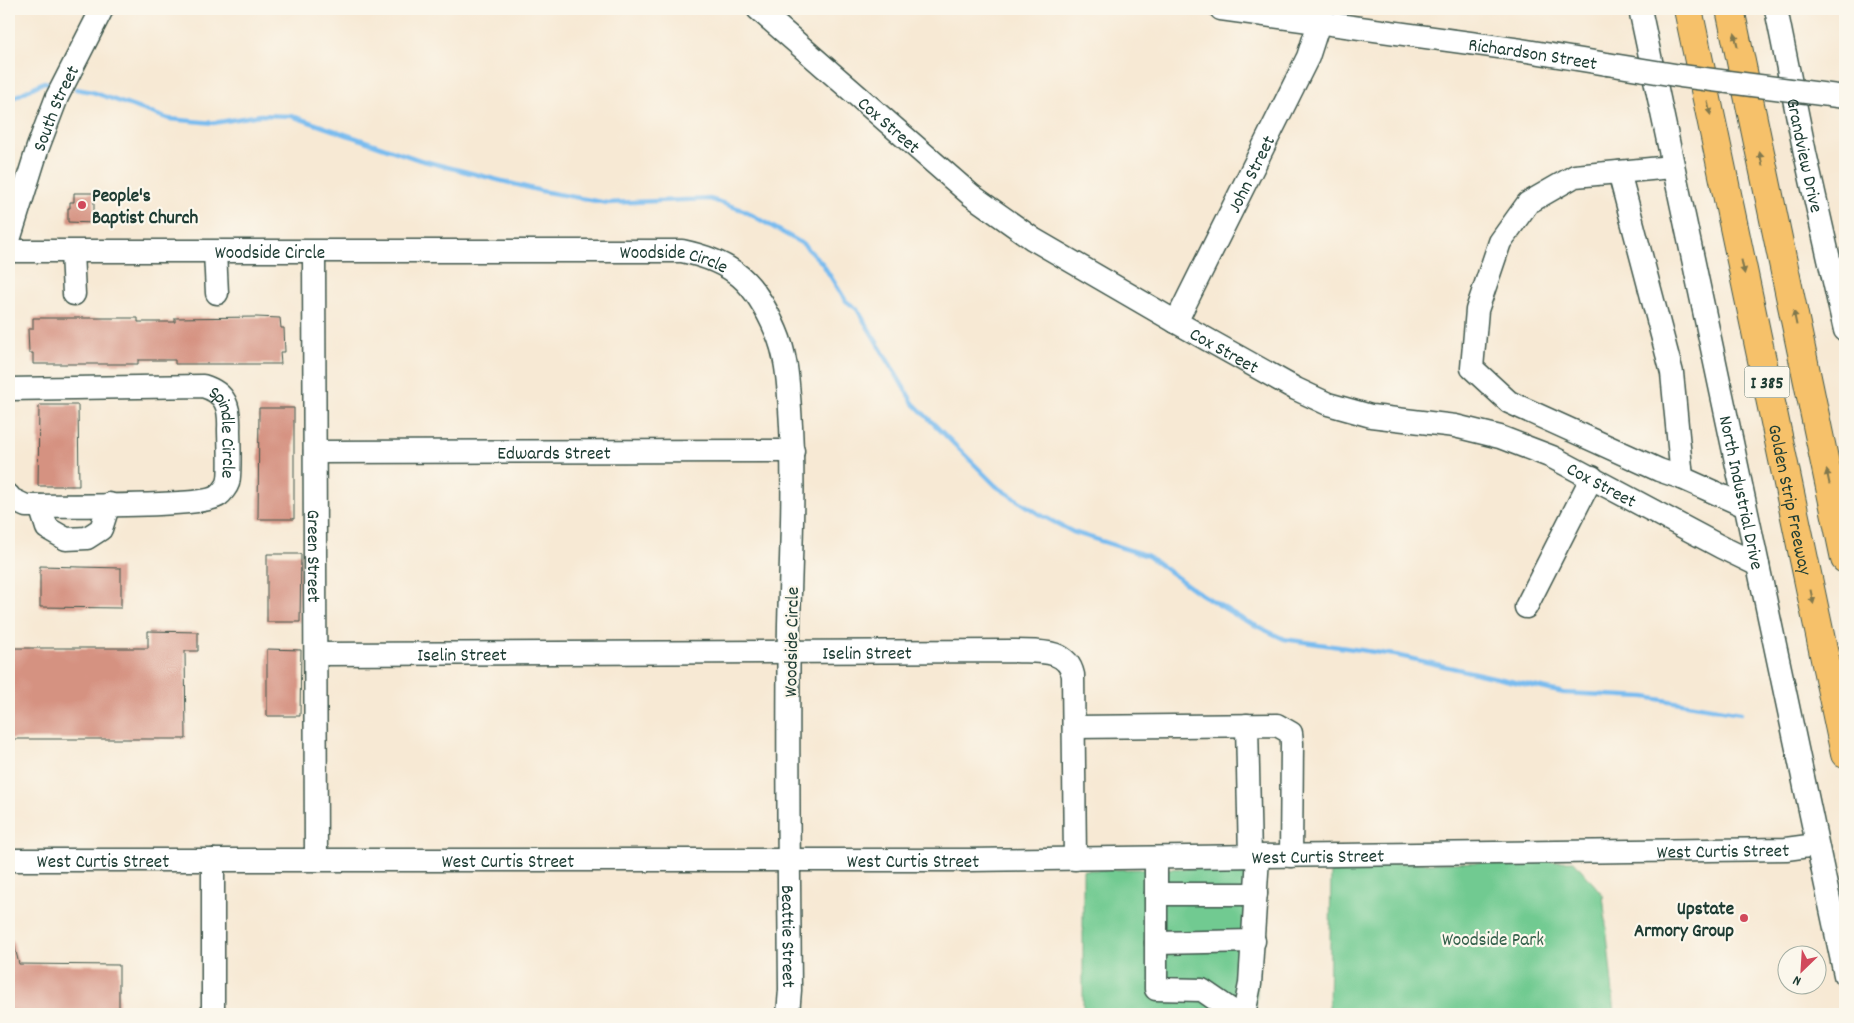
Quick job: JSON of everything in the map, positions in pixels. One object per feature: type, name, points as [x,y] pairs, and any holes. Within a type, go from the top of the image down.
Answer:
[{"type":"highway","name":"Golden Strip Freeway","points":[[1688,9],[1845,754]]},
{"type":"highway","name":"I 385","points":[[1730,9],[1845,559]]},
{"type":"street","name":"South Street","points":[[9,240],[38,147],[57,97],[102,9]]},
{"type":"street","name":"Cox Street","points":[[758,9],[971,195],[1000,217],[1033,239],[1296,389],[1328,404],[1371,416],[1455,426],[1500,437],[1552,457],[1720,547],[1758,565]]},
{"type":"street","name":"Richardson Street","points":[[1221,9],[1316,16],[1681,76],[1845,97]]},
{"type":"street","name":"North Industrial Drive","points":[[1640,9],[1845,975]]},
{"type":"street","name":"Grandview Drive","points":[[1776,9],[1805,153],[1841,290],[1845,330]]},
{"type":"street","name":"John Street","points":[[1176,322],[1308,56],[1316,16]]},
{"type":"street","points":[[1672,167],[1575,176],[1528,203],[1500,242],[1477,310],[1472,368],[1509,402],[1659,470],[1682,478],[1745,506]]},
{"type":"street","points":[[1618,172],[1672,373],[1682,478]]},
{"type":"street","name":"Woodside Circle","points":[[9,251],[682,251],[713,259],[734,270],[747,282],[762,304],[776,331],[783,351],[788,376],[793,451],[789,653],[788,859]]},
{"type":"street","points":[[72,252],[74,294]]},
{"type":"street","points":[[215,252],[217,292]]},
{"type":"street","name":"Green Street","points":[[314,252],[316,860]]},
{"type":"street","name":"Spindle Circle","points":[[9,389],[203,386],[216,390],[224,398],[229,417],[228,482],[219,496],[205,501],[40,506],[26,506],[11,499],[9,496]]},
{"type":"street","name":"Edwards Street","points":[[316,452],[793,451]]},
{"type":"street","points":[[1526,607],[1592,477]]},
{"type":"street","points":[[40,506],[47,528],[66,539],[87,538],[101,529],[109,504]]},
{"type":"street","name":"Iselin Street","points":[[316,654],[1015,651],[1058,654],[1069,663],[1073,676],[1075,859]]},
{"type":"street","points":[[1244,1014],[1250,984],[1256,894],[1247,725]]},
{"type":"street","points":[[1074,727],[1277,725],[1291,733],[1291,856]]},
{"type":"street","name":"West Curtis Street","points":[[9,860],[1075,859],[1786,850],[1816,845]]},
{"type":"street","points":[[1156,858],[1156,989],[1202,990],[1237,1014]]},
{"type":"street","name":"Beattie Street","points":[[788,859],[790,990],[788,1014]]},
{"type":"street","points":[[213,860],[213,1014]]},
{"type":"street","points":[[1156,894],[1256,894]]},
{"type":"street","points":[[1156,943],[1254,941]]},
{"type":"green space","name":"Woodside Park","points":[[1574,861],[1603,895],[1615,1014],[1329,1014],[1331,864]]},
{"type":"green space","points":[[1263,867],[1256,1014],[1083,1014],[1083,870]]},
{"type":"building","name":"People's Baptist Church","points":[[74,193],[94,193],[94,223],[68,222],[68,208],[70,208],[70,202],[74,202]]},
{"type":"building","points":[[33,318],[138,318],[138,322],[175,322],[175,318],[280,318],[281,328],[284,328],[285,352],[280,352],[281,364],[175,364],[175,360],[138,360],[138,364],[33,364],[33,353],[29,353],[28,329],[33,329]]},
{"type":"building","points":[[39,405],[78,405],[79,486],[38,486]]},
{"type":"building","points":[[259,408],[294,408],[294,519],[258,519]]},
{"type":"building","points":[[267,554],[301,554],[300,622],[267,622]]},
{"type":"building","points":[[40,566],[121,568],[121,608],[40,607]]},
{"type":"building","points":[[148,631],[198,632],[198,651],[185,651],[186,739],[9,739],[9,648],[148,648]]},
{"type":"building","points":[[267,649],[301,650],[300,716],[267,716]]},
{"type":"building","points":[[9,940],[13,940],[19,964],[119,965],[119,1014],[9,1013]]},
{"type":"waterway","points":[[9,100],[44,82],[49,83]]},
{"type":"waterway","points":[[76,89],[92,92],[169,119],[214,123],[260,115],[292,116],[420,160],[541,191],[607,203],[710,199],[743,210],[803,244],[822,263],[846,301],[857,309],[913,403],[996,486],[1039,514],[1073,532],[1148,556],[1193,589],[1244,620],[1284,639],[1395,655],[1564,693],[1645,697],[1741,713]]},
{"type":"place","name":"People's Baptist Church","points":[[82,205]]},
{"type":"place","name":"Upstate Armory Group","points":[[1744,918]]}]
